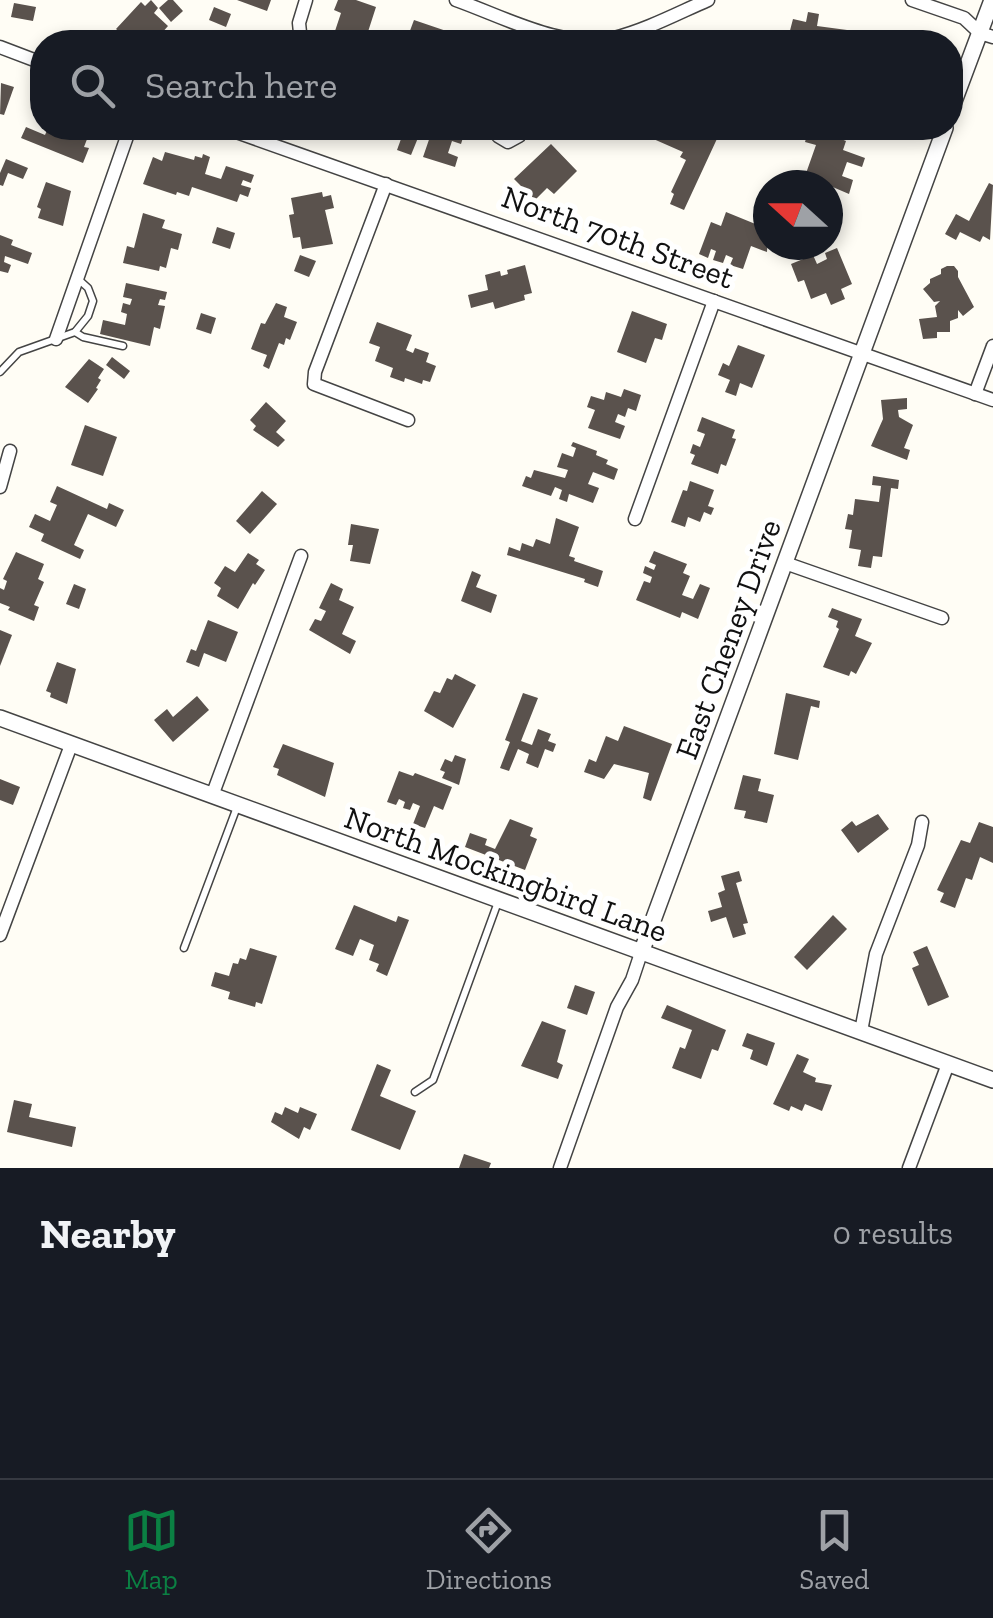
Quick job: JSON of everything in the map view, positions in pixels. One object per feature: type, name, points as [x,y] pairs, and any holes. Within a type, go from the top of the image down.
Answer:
[{"type":"street","points":[[300,30],[306,0]]},
{"type":"street","points":[[456,0],[536,30]]},
{"type":"street","points":[[634,30],[708,0]]},
{"type":"street","points":[[912,0],[964,18],[986,35]]},
{"type":"street","points":[[963,84],[986,35],[992,0]]},
{"type":"street","points":[[0,47],[30,58]]},
{"type":"street","points":[[56,338],[126,140]]},
{"type":"street","name":"North 70th Street","points":[[260,140],[993,400]]},
{"type":"street","name":"East Cheney Drive","points":[[560,1168],[616,1007],[632,980],[941,140]]},
{"type":"street","points":[[386,184],[315,372],[314,384],[408,420]]},
{"type":"street","points":[[634,519],[714,300]]},
{"type":"street","points":[[975,394],[993,346]]},
{"type":"street","points":[[0,487],[10,451]]},
{"type":"street","points":[[212,796],[302,556]]},
{"type":"street","points":[[785,562],[942,618]]},
{"type":"street","name":"North Mockingbird Lane","points":[[0,718],[993,1080]]},
{"type":"street","points":[[0,933],[70,744]]},
{"type":"street","points":[[861,1031],[876,954],[918,845],[922,822]]},
{"type":"street","points":[[909,1168],[948,1064]]},
{"type":"lane","points":[[0,372],[19,352],[75,332],[88,316],[93,301],[88,288],[77,278]]},
{"type":"lane","points":[[75,332],[123,346]]},
{"type":"lane","points":[[184,948],[238,806]]},
{"type":"lane","points":[[415,1092],[433,1080],[499,901]]},
{"type":"building","points":[[151,0],[158,8],[154,13],[168,26],[164,30],[116,29],[141,2],[145,6]]},
{"type":"building","points":[[168,0],[183,11],[171,22],[159,8]]},
{"type":"building","points":[[237,0],[271,0],[267,11]]},
{"type":"building","points":[[338,0],[356,0],[376,7],[369,30],[335,30],[341,13],[334,10]]},
{"type":"building","points":[[14,3],[36,7],[33,21],[11,17]]},
{"type":"building","points":[[214,7],[231,14],[226,27],[209,20]]},
{"type":"building","points":[[808,12],[819,14],[817,26],[847,30],[790,30],[793,19],[806,22]]},
{"type":"building","points":[[414,20],[443,30],[410,30]]},
{"type":"building","points":[[1,83],[14,87],[4,115],[0,114]]},
{"type":"building","points":[[26,127],[30,129],[30,140],[87,140],[84,147],[89,148],[83,163],[21,138]]},
{"type":"building","points":[[401,140],[417,140],[411,155],[397,150]]},
{"type":"building","points":[[429,140],[462,140],[461,144],[452,141],[448,153],[458,157],[455,167],[423,157]]},
{"type":"building","points":[[656,140],[716,140],[684,210],[670,204],[674,194],[671,192],[686,160],[680,157],[683,152]]},
{"type":"building","points":[[806,140],[846,141],[843,150],[865,158],[862,167],[847,162],[843,173],[843,170],[807,170],[816,145]]},
{"type":"building","points":[[551,144],[577,171],[554,194],[547,188],[535,200],[514,179]]},
{"type":"building","points":[[165,152],[194,160],[203,154],[210,157],[205,174],[221,179],[226,166],[254,175],[251,183],[243,180],[241,185],[251,188],[248,197],[240,194],[237,202],[192,187],[189,196],[177,192],[176,195],[143,184],[153,157],[162,161]]},
{"type":"building","points":[[6,159],[28,168],[23,179],[8,173],[3,186],[0,173]]},
{"type":"building","points":[[843,176],[853,180],[849,194],[843,191]]},
{"type":"building","points":[[46,182],[71,191],[63,226],[38,218],[41,209],[37,207]]},
{"type":"building","points":[[989,183],[993,185],[990,240],[983,236],[980,242],[960,232],[956,240],[945,234],[956,214],[969,221]]},
{"type":"building","points":[[322,192],[323,197],[331,195],[334,208],[325,210],[333,244],[302,249],[300,237],[293,238],[291,198]]},
{"type":"building","points":[[726,212],[753,223],[753,247],[743,269],[730,265],[733,258],[726,255],[723,263],[713,260],[716,251],[711,249],[708,258],[699,254],[711,222],[721,226]]},
{"type":"building","points":[[143,213],[165,220],[162,228],[182,234],[178,250],[171,248],[166,268],[160,266],[159,271],[123,263],[127,246],[134,248]]},
{"type":"building","points":[[217,227],[235,233],[230,249],[212,243]]},
{"type":"building","points":[[0,235],[13,240],[11,245],[32,253],[28,264],[5,256],[4,262],[11,265],[8,273],[0,271]]},
{"type":"building","points":[[300,255],[316,261],[309,277],[294,271]]},
{"type":"building","points":[[815,260],[817,264],[842,260],[852,284],[841,289],[845,299],[831,305],[826,293],[811,299],[804,280],[798,282],[791,264]]},
{"type":"building","points":[[525,265],[532,293],[524,295],[525,300],[495,309],[493,302],[471,308],[468,295],[488,290],[485,275],[500,271],[501,276]]},
{"type":"building","points":[[947,266],[958,271],[974,307],[963,316],[958,310],[958,318],[950,321],[950,332],[937,332],[937,338],[923,339],[919,319],[937,317],[935,306],[940,301],[934,302],[923,289]]},
{"type":"building","points":[[126,283],[167,292],[158,305],[165,306],[160,329],[154,327],[150,346],[100,334],[103,320],[125,325],[123,303],[130,305],[132,299],[123,297]]},
{"type":"building","points":[[276,303],[287,307],[284,317],[297,322],[290,340],[286,338],[284,345],[279,343],[269,369],[263,366],[267,355],[251,349],[261,323],[265,324]]},
{"type":"building","points":[[632,311],[667,324],[662,340],[655,338],[646,363],[617,352]]},
{"type":"building","points":[[201,313],[216,318],[211,334],[196,329]]},
{"type":"building","points":[[377,322],[412,335],[406,350],[413,353],[415,348],[429,353],[426,362],[436,366],[430,382],[423,380],[422,384],[405,378],[404,382],[390,377],[393,368],[375,361],[380,347],[369,343]]},
{"type":"building","points":[[738,345],[765,355],[752,388],[740,383],[736,396],[725,392],[730,380],[718,375],[723,363],[729,366]]},
{"type":"building","points":[[112,357],[130,371],[124,379],[106,365]]},
{"type":"building","points":[[89,359],[104,369],[98,378],[98,389],[88,403],[65,387]]},
{"type":"building","points":[[624,389],[641,395],[636,411],[628,408],[625,417],[618,414],[615,422],[625,426],[620,439],[588,428],[595,410],[587,407],[591,396],[604,400],[606,392],[621,397]]},
{"type":"building","points":[[907,398],[907,409],[898,410],[899,417],[913,425],[904,448],[910,450],[907,460],[871,446],[883,419],[881,400]]},
{"type":"building","points":[[266,402],[286,421],[276,432],[285,440],[278,447],[253,430],[256,426],[250,420]]},
{"type":"building","points":[[702,417],[735,430],[732,438],[736,439],[726,466],[721,464],[718,474],[691,464],[695,455],[690,453],[693,444],[700,447],[705,434],[697,431]]},
{"type":"building","points":[[85,425],[117,437],[103,476],[71,465]]},
{"type":"building","points":[[573,442],[597,451],[596,455],[608,460],[606,464],[618,469],[614,480],[593,472],[588,484],[599,488],[593,503],[569,494],[567,502],[559,499],[562,490],[555,487],[551,496],[522,486],[534,470],[565,478],[568,470],[557,467],[562,453],[573,457]]},
{"type":"building","points":[[873,476],[899,480],[898,489],[891,488],[882,557],[873,556],[871,568],[858,566],[861,550],[849,548],[852,530],[845,529],[848,514],[853,515],[855,499],[879,502],[881,486],[872,485]]},
{"type":"building","points":[[690,481],[714,490],[708,506],[714,508],[711,515],[704,512],[700,522],[688,517],[685,527],[671,522]]},
{"type":"building","points":[[57,486],[107,509],[109,503],[124,510],[116,527],[88,514],[74,545],[84,550],[80,559],[41,541],[44,534],[29,527],[35,514],[50,521],[57,505],[50,502]]},
{"type":"building","points":[[262,491],[277,504],[250,534],[236,521]]},
{"type":"building","points":[[556,518],[579,527],[569,556],[603,571],[598,587],[584,582],[585,579],[507,555],[509,547],[520,551],[522,543],[533,547],[536,539],[550,544]]},
{"type":"building","points":[[351,524],[379,529],[370,564],[350,561]]},
{"type":"building","points":[[654,551],[687,564],[683,573],[690,576],[682,595],[693,599],[700,584],[710,588],[698,619],[682,612],[680,618],[636,600],[644,581],[650,583],[652,577],[643,573],[645,566],[654,570],[656,565],[649,562]]},
{"type":"building","points":[[16,552],[44,564],[38,579],[44,582],[34,605],[39,607],[34,621],[0,603],[0,588],[4,590],[7,581],[3,579]]},
{"type":"building","points":[[248,553],[265,570],[238,609],[217,596],[221,588],[214,583],[225,566],[235,572]]},
{"type":"building","points":[[472,571],[481,575],[476,587],[497,595],[491,613],[461,601]]},
{"type":"building","points":[[331,583],[343,589],[339,600],[354,607],[342,634],[356,641],[350,654],[309,630],[326,611],[319,608]]},
{"type":"building","points":[[74,584],[86,589],[79,609],[66,604]]},
{"type":"building","points":[[832,608],[862,619],[855,636],[872,643],[856,674],[851,671],[849,676],[823,667],[839,629],[838,621],[828,617]]},
{"type":"building","points":[[208,620],[238,632],[226,662],[204,653],[199,667],[186,662],[191,649],[196,651]]},
{"type":"building","points":[[0,630],[12,635],[0,666]]},
{"type":"building","points":[[57,662],[76,669],[67,704],[46,691]]},
{"type":"building","points":[[455,674],[476,685],[453,728],[424,711],[434,691],[440,693],[447,678],[452,680]]},
{"type":"building","points":[[523,693],[538,698],[521,741],[532,745],[538,729],[551,734],[548,741],[556,744],[553,752],[545,749],[538,768],[526,763],[529,754],[518,749],[509,771],[500,768],[510,742],[505,740]]},
{"type":"building","points":[[786,693],[820,701],[819,708],[811,706],[798,760],[774,754]]},
{"type":"building","points":[[197,696],[209,710],[173,742],[154,720],[167,709],[173,717]]},
{"type":"building","points":[[624,726],[672,744],[651,801],[643,798],[649,773],[614,764],[604,779],[584,772],[589,759],[596,762],[606,736],[618,741]]},
{"type":"building","points":[[283,744],[334,763],[325,797],[277,775],[279,769],[273,767]]},
{"type":"building","points":[[455,755],[466,759],[459,785],[442,778],[445,772],[440,770],[445,759],[452,762]]},
{"type":"building","points":[[399,771],[452,787],[443,810],[434,806],[425,828],[413,824],[420,806],[413,803],[410,810],[403,808],[405,802],[399,799],[396,805],[387,802]]},
{"type":"building","points":[[743,775],[761,779],[758,791],[774,795],[767,823],[744,818],[746,811],[734,809]]},
{"type":"building","points":[[0,779],[20,787],[13,805],[0,800]]},
{"type":"building","points":[[878,814],[889,829],[858,853],[841,830],[852,821],[856,826]]},
{"type":"building","points":[[510,819],[533,828],[530,836],[537,839],[525,870],[465,847],[470,833],[487,839],[485,845],[495,849]]},
{"type":"building","points":[[979,822],[993,827],[993,863],[980,857],[972,880],[966,878],[955,908],[940,902],[944,893],[937,890],[961,840],[970,843]]},
{"type":"building","points":[[739,871],[742,881],[736,883],[748,923],[743,924],[746,934],[733,938],[726,917],[711,922],[708,911],[722,907],[718,893],[725,890],[721,876]]},
{"type":"building","points":[[354,905],[396,922],[398,916],[409,920],[387,976],[376,971],[379,964],[369,960],[374,945],[360,939],[353,956],[335,949]]},
{"type":"building","points":[[833,915],[847,929],[807,970],[794,957]]},
{"type":"building","points":[[927,946],[949,997],[928,1006],[912,968],[919,965],[913,952]]},
{"type":"building","points":[[250,948],[277,956],[262,1004],[256,1002],[255,1007],[228,999],[230,992],[211,986],[215,972],[229,976],[233,963],[238,964],[240,958],[246,960]]},
{"type":"building","points":[[575,985],[595,992],[587,1015],[567,1008]]},
{"type":"building","points":[[667,1005],[726,1030],[718,1051],[712,1049],[701,1079],[672,1068],[692,1030],[661,1018]]},
{"type":"building","points":[[542,1021],[566,1030],[557,1062],[563,1065],[558,1079],[521,1066]]},
{"type":"building","points":[[747,1033],[775,1043],[767,1066],[750,1059],[753,1050],[742,1046]]},
{"type":"building","points":[[797,1054],[809,1059],[803,1072],[816,1078],[815,1082],[832,1085],[822,1111],[805,1104],[802,1111],[791,1106],[789,1111],[773,1104]]},
{"type":"building","points":[[377,1064],[391,1070],[380,1096],[416,1111],[400,1150],[351,1130]]},
{"type":"building","points":[[14,1100],[32,1104],[29,1117],[76,1127],[72,1147],[7,1132]]},
{"type":"building","points":[[285,1107],[298,1113],[300,1107],[317,1114],[310,1130],[304,1127],[299,1139],[271,1122],[275,1112],[282,1115]]},
{"type":"building","points":[[464,1154],[491,1163],[489,1168],[459,1168]]}]
